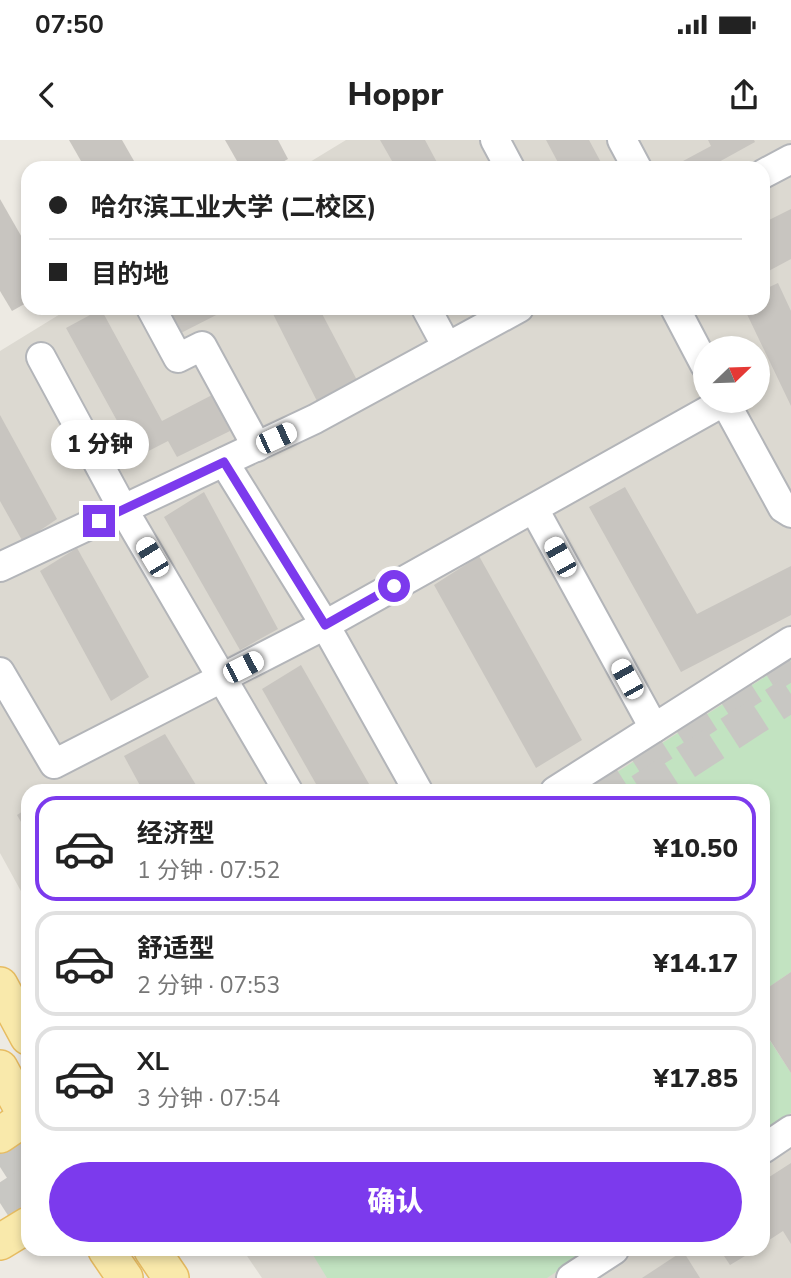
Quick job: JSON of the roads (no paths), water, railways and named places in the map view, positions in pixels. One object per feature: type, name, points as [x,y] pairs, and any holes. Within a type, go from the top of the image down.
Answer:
[{"type":"main road","points":[[0,985],[21,1024]]},
{"type":"main road","points":[[0,1068],[21,1122]]},
{"type":"main road","points":[[0,1242],[21,1229]]},
{"type":"main road","points":[[110,1256],[125,1278]]},
{"type":"main road","points":[[156,1256],[171,1278]]},
{"type":"street","points":[[495,140],[506,161]]},
{"type":"street","points":[[622,140],[633,161]]},
{"type":"street","points":[[770,170],[791,159],[781,140]]},
{"type":"street","points":[[155,315],[178,358],[202,346],[257,447]]},
{"type":"street","points":[[430,315],[447,348]]},
{"type":"street","points":[[0,567],[315,419],[506,315]]},
{"type":"street","points":[[679,315],[693,342]]},
{"type":"street","points":[[41,356],[123,509],[284,784]]},
{"type":"street","points":[[0,671],[54,764],[325,625],[704,413]]},
{"type":"street","points":[[732,413],[783,508],[791,513]]},
{"type":"street","points":[[224,462],[325,625],[414,784]]},
{"type":"street","points":[[534,509],[654,728]]},
{"type":"street","points":[[566,784],[791,641]]},
{"type":"street","points":[[770,1144],[791,1130]]},
{"type":"street","points":[[571,1278],[605,1256]]},
{"type":"tunnel","points":[[600,784],[791,662]]},
{"type":"tunnel","points":[[652,784],[791,694]]},
{"type":"tunnel","points":[[0,1167],[21,1154]]},
{"type":"tunnel","points":[[0,1203],[21,1190]]}]
